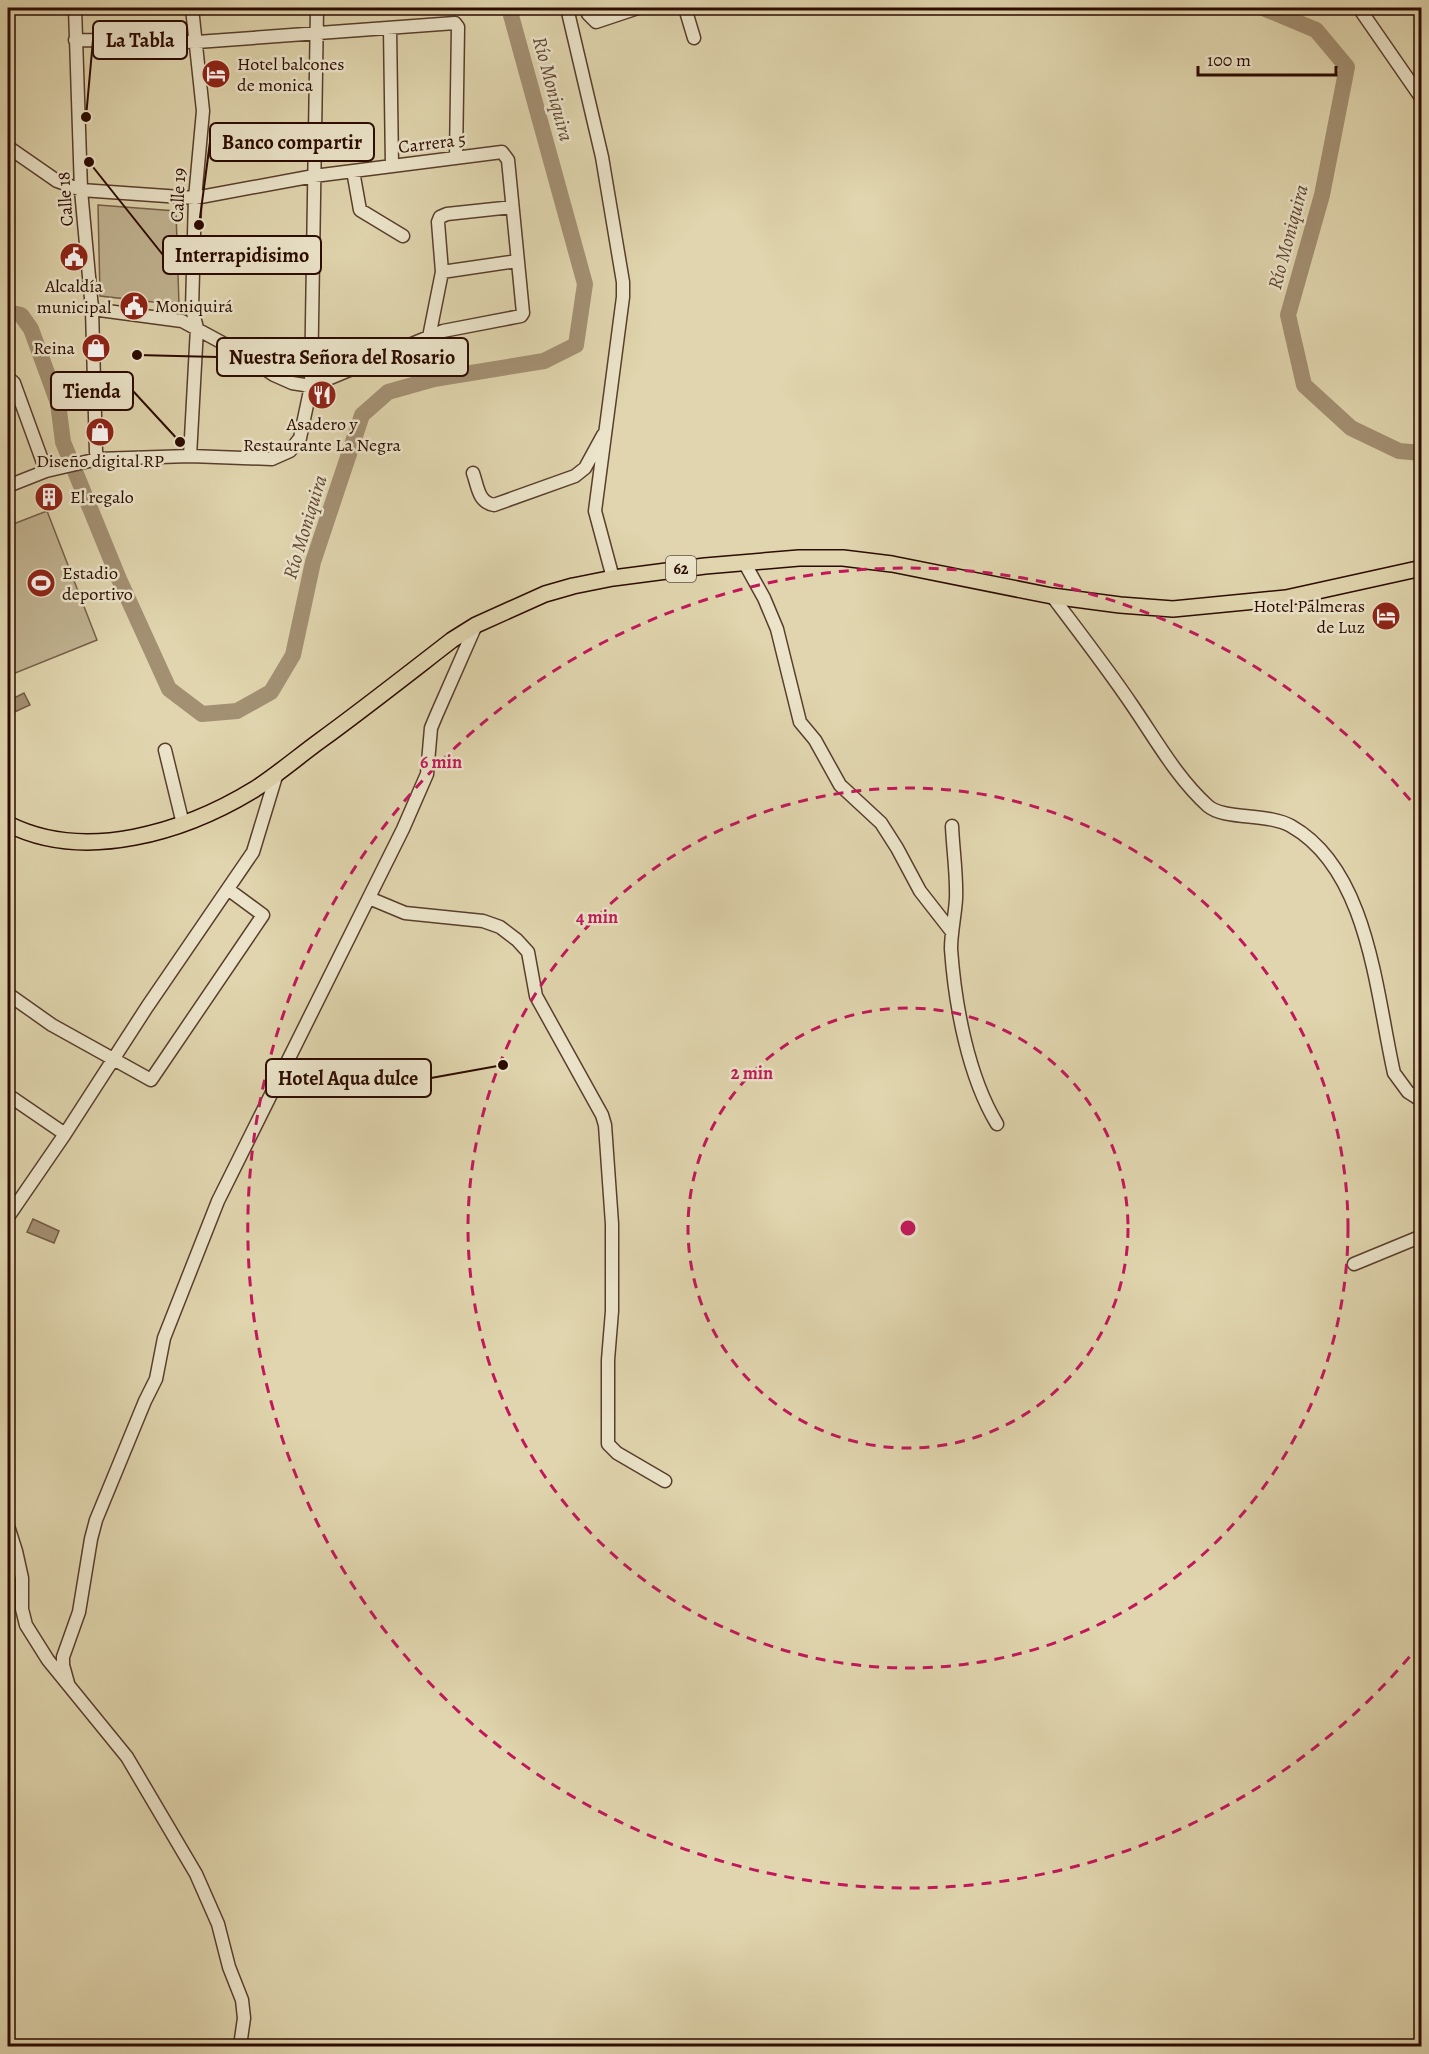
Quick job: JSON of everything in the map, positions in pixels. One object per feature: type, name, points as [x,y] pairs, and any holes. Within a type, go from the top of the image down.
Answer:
[{"type":"main road","name":"62","points":[[8,824],[41,837],[94,841],[131,839],[183,824],[228,804],[256,788],[452,640],[476,625],[545,594],[613,578],[744,562],[843,558],[892,564],[1052,596],[1120,605],[1185,608],[1286,598],[1422,568]]},
{"type":"street","name":"Calle 18","points":[[75,8],[81,190],[92,309],[96,452],[93,460]]},
{"type":"street","name":"Calle 19","points":[[190,456],[197,328],[192,309],[195,198],[203,111],[192,8]]},
{"type":"street","points":[[8,486],[46,471],[93,460],[190,456],[272,459],[290,451],[300,438],[311,386],[317,8]]},
{"type":"street","points":[[613,578],[595,511],[623,297],[623,282],[602,157],[568,12],[589,11],[596,22],[638,8]]},
{"type":"street","points":[[685,8],[694,38]]},
{"type":"street","points":[[1359,8],[1422,99]]},
{"type":"street","points":[[75,40],[197,42],[457,24],[456,158]]},
{"type":"street","points":[[390,28],[392,166]]},
{"type":"street","name":"Carrera 5","points":[[8,147],[57,181],[81,190],[195,198],[314,176],[502,152],[508,160],[512,207]]},
{"type":"street","points":[[353,171],[360,210],[403,237]]},
{"type":"street","points":[[92,309],[182,321],[243,354],[274,375],[292,383],[311,386],[429,337],[443,331],[522,315],[512,207],[447,214],[440,217],[438,222],[442,272],[429,337]]},
{"type":"street","points":[[442,272],[517,261]]},
{"type":"street","points":[[8,381],[14,383],[46,471]]},
{"type":"street","points":[[473,473],[481,499],[485,504],[494,505],[575,476],[585,468],[606,430]]},
{"type":"street","points":[[744,562],[764,598],[777,629],[800,722],[815,740],[840,785],[880,823],[927,902],[952,932]]},
{"type":"street","points":[[1052,596],[1131,703],[1186,783],[1208,806],[1219,813],[1252,816],[1290,825],[1314,843],[1343,878],[1363,933],[1394,1073],[1408,1092],[1422,1101]]},
{"type":"street","points":[[68,1683],[63,1657],[67,1640],[80,1612],[89,1550],[96,1521],[156,1379],[164,1338],[176,1306],[218,1201],[369,898],[425,779],[431,728],[476,625]]},
{"type":"street","points":[[165,750],[183,824]]},
{"type":"street","points":[[8,1217],[253,852],[277,771]]},
{"type":"street","points":[[952,826],[956,897],[951,949],[961,1022],[986,1106],[997,1124]]},
{"type":"street","points":[[8,994],[52,1025],[151,1080],[263,915],[229,890]]},
{"type":"street","points":[[369,898],[405,913],[427,917],[468,918],[493,924],[518,940],[528,952],[536,996],[598,1108],[605,1125],[612,1224],[608,1444],[617,1453],[665,1481]]},
{"type":"street","points":[[8,1095],[65,1134]]},
{"type":"street","points":[[1354,1264],[1422,1236]]},
{"type":"street","points":[[8,1526],[22,1578],[22,1609],[26,1625],[48,1660],[127,1757],[196,1874],[218,1924],[229,1967],[242,2000],[244,2018],[240,2046]]},
{"type":"shaded area","points":[[98,205],[176,211],[179,305],[100,296]]},
{"type":"shaded area","name":"Estadio deportivo","points":[[47,511],[97,640],[8,676],[8,526]]},
{"type":"shaded area","points":[[24,693],[30,705],[8,715],[8,701]]},
{"type":"shaded area","points":[[33,1219],[59,1231],[54,1243],[27,1232]]},
{"type":"waterway","name":"Río Moniquira","points":[[8,312],[21,315],[31,329],[58,403],[63,442],[119,579],[169,689],[202,714],[237,711],[271,692],[293,655],[313,562],[362,415],[388,392],[434,379],[544,361],[576,345],[585,284],[509,8]]},
{"type":"waterway","name":"Río Moniquira","points":[[1263,8],[1316,30],[1347,67],[1322,195],[1288,315],[1304,385],[1351,428],[1399,451],[1422,453]]},
{"type":"place","name":"Hotel balcones de monica","points":[[216,74]]},
{"type":"place","name":"La Tabla","points":[[86,117]]},
{"type":"place","name":"Interrapidisimo","points":[[89,162]]},
{"type":"place","name":"Banco compartir","points":[[199,225]]},
{"type":"place","name":"Alcaldía municipal","points":[[74,257]]},
{"type":"place","name":"Moniquirá","points":[[134,306]]},
{"type":"place","name":"Reina","points":[[96,348]]},
{"type":"place","name":"Nuestra Señora del Rosario","points":[[137,355]]},
{"type":"place","name":"Asadero y Restaurante La Negra","points":[[322,395]]},
{"type":"place","name":"Diseño digital RP","points":[[100,432]]},
{"type":"place","name":"Tienda","points":[[180,442]]},
{"type":"place","name":"El regalo","points":[[49,497]]},
{"type":"place","name":"Estadio deportivo","points":[[41,583]]},
{"type":"place","name":"Hotel Palmeras de Luz","points":[[1386,616]]},
{"type":"place","name":"Hotel Aqua dulce","points":[[503,1065]]}]
